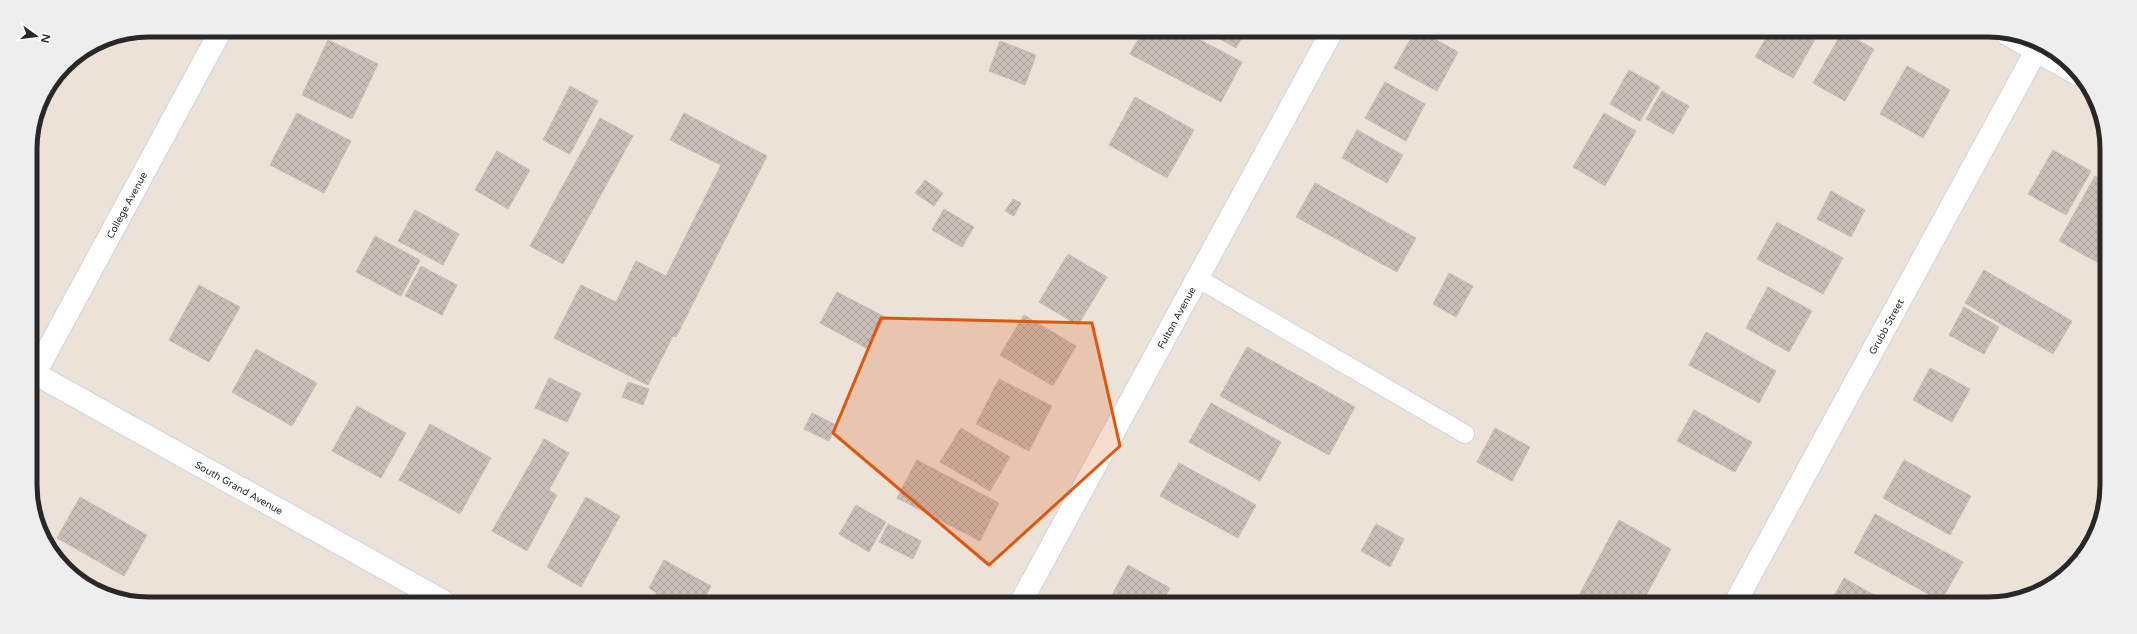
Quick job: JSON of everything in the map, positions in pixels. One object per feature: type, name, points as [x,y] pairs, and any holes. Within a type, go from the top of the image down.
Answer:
[{"type":"street","name":"College Avenue","points":[[37,366],[217,37]]},
{"type":"street","name":"Fulton Avenue","points":[[1024,597],[1328,37]]},
{"type":"street","points":[[2021,42],[2062,66]]},
{"type":"street","name":"Grubb Street","points":[[1738,597],[2036,51]]},
{"type":"street","name":"South Grand Avenue","points":[[37,378],[436,597]]},
{"type":"lane","points":[[1197,278],[1465,434]]},
{"type":"highlighted area","points":[[881,318],[1092,323],[1120,446],[989,565],[833,433]]},
{"type":"building","points":[[1139,37],[1194,37],[1242,62],[1221,102],[1130,54]]},
{"type":"building","points":[[1217,37],[1242,37],[1236,48]]},
{"type":"building","points":[[1412,37],[1431,37],[1458,52],[1437,91],[1394,68]]},
{"type":"building","points":[[1767,37],[1816,37],[1793,78],[1755,57]]},
{"type":"building","points":[[1839,37],[1852,37],[1874,49],[1845,101],[1813,83]]},
{"type":"building","points":[[328,40],[378,64],[352,119],[302,95]]},
{"type":"building","points":[[1000,41],[1036,55],[1025,85],[989,71]]},
{"type":"building","points":[[1907,66],[1950,90],[1923,138],[1880,114]]},
{"type":"building","points":[[1629,70],[1660,87],[1640,121],[1610,104]]},
{"type":"building","points":[[1385,82],[1425,104],[1406,141],[1365,118]]},
{"type":"building","points":[[570,86],[598,101],[570,154],[543,140]]},
{"type":"building","points":[[1662,91],[1689,106],[1673,134],[1646,119]]},
{"type":"building","points":[[1135,97],[1194,130],[1167,178],[1109,145]]},
{"type":"building","points":[[297,113],[351,141],[324,193],[270,165]]},
{"type":"building","points":[[684,113],[767,156],[676,337],[673,336],[648,385],[554,338],[581,285],[616,302],[636,261],[666,276],[721,165],[670,140]]},
{"type":"building","points":[[1604,113],[1636,131],[1605,186],[1573,167]]},
{"type":"building","points":[[600,118],[633,136],[563,264],[530,246]]},
{"type":"building","points":[[1357,130],[1403,155],[1387,183],[1342,158]]},
{"type":"building","points":[[2053,150],[2091,171],[2066,215],[2028,194]]},
{"type":"building","points":[[497,151],[530,170],[508,209],[475,190]]},
{"type":"building","points":[[2095,176],[2100,178],[2100,256],[2097,262],[2059,241]]},
{"type":"building","points":[[925,180],[943,193],[934,206],[915,193]]},
{"type":"building","points":[[1315,183],[1416,238],[1397,272],[1296,217]]},
{"type":"building","points":[[1831,191],[1865,210],[1851,237],[1817,219]]},
{"type":"building","points":[[1013,199],[1021,203],[1014,216],[1005,211]]},
{"type":"building","points":[[944,209],[974,227],[962,247],[932,230]]},
{"type":"building","points":[[415,210],[459,234],[443,265],[398,241]]},
{"type":"building","points":[[1777,222],[1843,258],[1823,294],[1757,259]]},
{"type":"building","points":[[375,236],[420,260],[401,296],[356,272]]},
{"type":"building","points":[[1068,254],[1107,277],[1078,325],[1039,302]]},
{"type":"building","points":[[421,266],[457,285],[442,315],[405,296]]},
{"type":"building","points":[[1984,270],[2072,321],[2053,354],[1965,303]]},
{"type":"building","points":[[1449,273],[1473,286],[1456,317],[1433,304]]},
{"type":"building","points":[[199,285],[240,307],[209,362],[169,340]]},
{"type":"building","points":[[1768,287],[1812,311],[1789,352],[1746,328]]},
{"type":"building","points":[[837,292],[885,317],[868,349],[820,323]]},
{"type":"building","points":[[1964,307],[1999,327],[1984,354],[1949,335]]},
{"type":"building","points":[[1024,315],[1076,346],[1053,386],[1000,355]]},
{"type":"building","points":[[1706,332],[1776,371],[1759,403],[1689,365]]},
{"type":"building","points":[[1247,347],[1355,407],[1329,455],[1220,396]]},
{"type":"building","points":[[256,349],[317,383],[292,426],[232,392]]},
{"type":"building","points":[[1930,368],[1970,389],[1952,422],[1913,400]]},
{"type":"building","points":[[549,378],[581,393],[567,422],[535,408]]},
{"type":"building","points":[[999,379],[1052,406],[1029,451],[976,424]]},
{"type":"building","points":[[628,382],[649,389],[643,405],[622,397]]},
{"type":"building","points":[[1211,403],[1281,442],[1260,481],[1189,442]]},
{"type":"building","points":[[357,406],[406,433],[381,478],[332,451]]},
{"type":"building","points":[[1694,410],[1752,442],[1735,472],[1677,441]]},
{"type":"building","points":[[812,413],[836,425],[829,441],[804,429]]},
{"type":"building","points":[[430,424],[491,458],[460,514],[399,480]]},
{"type":"building","points":[[961,428],[1010,457],[990,491],[940,462]]},
{"type":"building","points":[[1495,428],[1530,447],[1512,481],[1477,462]]},
{"type":"building","points":[[544,439],[569,453],[549,490],[557,495],[527,551],[492,531]]},
{"type":"building","points":[[917,460],[999,503],[980,541],[897,498]]},
{"type":"building","points":[[1904,460],[1971,496],[1950,535],[1883,498]]},
{"type":"building","points":[[1179,463],[1256,505],[1238,538],[1160,496]]},
{"type":"building","points":[[80,497],[147,535],[124,576],[57,538]]},
{"type":"building","points":[[586,497],[620,516],[581,587],[547,567]]},
{"type":"building","points":[[856,505],[886,522],[869,552],[839,534]]},
{"type":"building","points":[[1875,514],[1963,562],[1943,597],[1934,597],[1854,553]]},
{"type":"building","points":[[1619,520],[1671,549],[1645,597],[1578,597]]},
{"type":"building","points":[[888,524],[921,541],[913,559],[879,542]]},
{"type":"building","points":[[1376,524],[1404,539],[1390,567],[1361,551]]},
{"type":"building","points":[[664,560],[711,586],[705,597],[654,597],[657,593],[649,588]]},
{"type":"building","points":[[1128,565],[1170,588],[1165,597],[1111,597]]},
{"type":"building","points":[[1844,578],[1878,597],[1833,597]]}]
